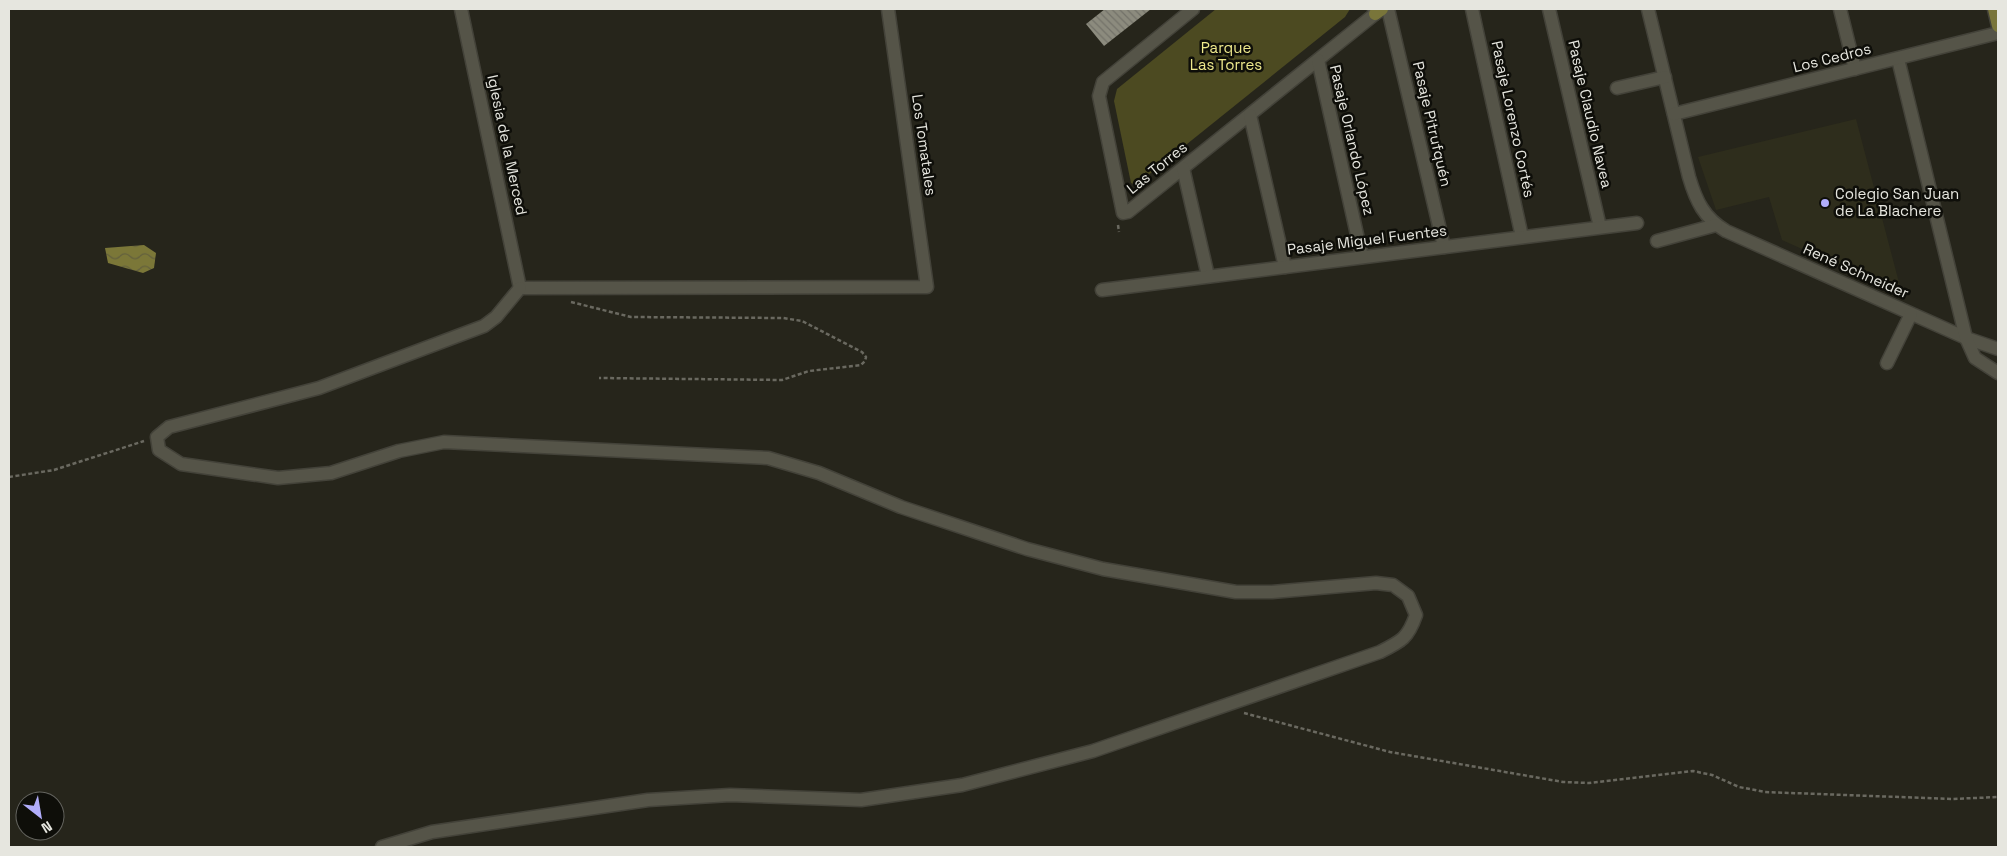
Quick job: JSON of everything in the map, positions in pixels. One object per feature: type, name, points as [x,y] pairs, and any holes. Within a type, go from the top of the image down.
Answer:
[{"type":"street","name":"Iglesia de la Merced","points":[[462,9],[520,288]]},
{"type":"street","name":"Los Tomatales","points":[[520,288],[927,287],[888,9]]},
{"type":"street","name":"Las Torres","points":[[1193,9],[1103,82],[1099,96],[1123,213],[1128,212],[1250,115],[1377,10]]},
{"type":"street","name":"Pasaje Pitrufquén","points":[[1388,9],[1444,247]]},
{"type":"street","name":"Pasaje Lorenzo Cortés","points":[[1472,9],[1522,237]]},
{"type":"street","name":"Pasaje Claudio Navea","points":[[1549,9],[1600,227]]},
{"type":"street","points":[[1840,9],[1855,69]]},
{"type":"street","points":[[1994,9],[1998,26]]},
{"type":"street","name":"René Schneider","points":[[1652,10],[1665,77],[1694,193],[1706,215],[1716,225],[1911,314],[1966,338],[1998,349]]},
{"type":"street","name":"Los Cedros","points":[[1674,114],[1998,33]]},
{"type":"street","points":[[1898,58],[1966,338],[1975,358],[1998,373]]},
{"type":"street","name":"Pasaje Orlando López","points":[[1318,60],[1362,257]]},
{"type":"street","points":[[1618,88],[1665,77]]},
{"type":"street","points":[[1250,115],[1285,267]]},
{"type":"street","points":[[1183,168],[1208,276]]},
{"type":"street","name":"Pasaje Miguel Fuentes","points":[[1102,290],[1637,223]]},
{"type":"street","points":[[1657,241],[1716,225]]},
{"type":"street","points":[[382,847],[432,832],[648,800],[730,795],[861,800],[962,785],[1094,751],[1380,652],[1396,644],[1410,632],[1416,615],[1408,596],[1392,585],[1376,583],[1272,592],[1236,592],[1103,569],[1028,549],[901,506],[820,473],[768,458],[444,442],[399,451],[331,473],[278,478],[181,464],[159,450],[157,437],[168,427],[319,388],[484,326],[496,316],[520,288]]},
{"type":"street","points":[[1887,363],[1911,314]]},
{"type":"path","points":[[1118,223],[1119,232]]},
{"type":"path","points":[[567,302],[631,317],[783,318],[802,321],[862,352],[866,357],[866,361],[861,365],[809,371],[782,380],[599,378]]},
{"type":"path","points":[[9,477],[54,470],[157,437]]},
{"type":"path","points":[[1221,707],[1390,752],[1563,782],[1589,783],[1693,771],[1712,775],[1739,787],[1765,792],[1952,799],[1998,797]]},
{"type":"shaded area","name":"Colegio San Juan de La Blachere","points":[[1856,119],[1902,294],[1782,240],[1769,197],[1716,210],[1698,157]]},
{"type":"green space","name":"Parque Las Torres","points":[[1216,9],[1350,9],[1345,17],[1136,185],[1131,183],[1114,101],[1117,89]]},
{"type":"water","points":[[144,245],[156,253],[154,268],[143,273],[108,263],[105,248]]},
{"type":"building","points":[[1105,9],[1151,9],[1104,46],[1086,24]]},
{"type":"place","name":"Colegio San Juan de La Blachere","points":[[1825,203]]}]
